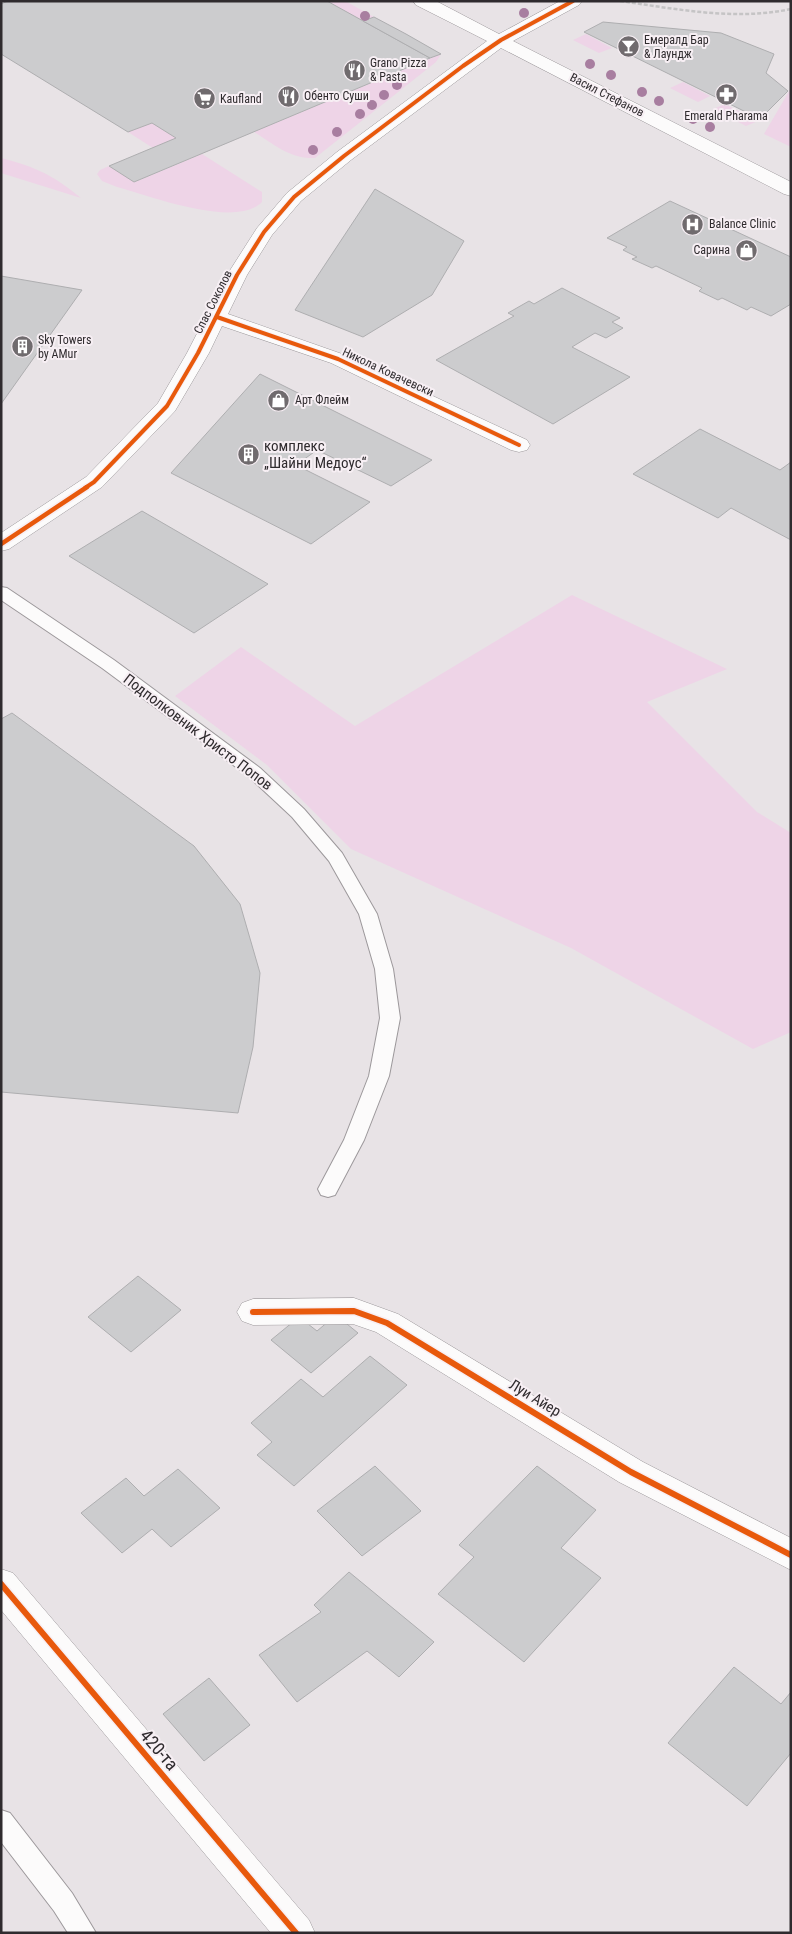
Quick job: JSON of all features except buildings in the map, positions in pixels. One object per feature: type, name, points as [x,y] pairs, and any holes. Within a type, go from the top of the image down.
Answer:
[{"type":"street","name":"Васил Стефанов","points":[[422,1],[791,190]]},
{"type":"street","name":"Спас Соколов","points":[[1,544],[94,482],[167,406],[217,317],[237,275],[264,232],[294,197],[402,111],[501,40],[573,1]]},
{"type":"street","name":"Никола Ковачевски","points":[[217,317],[338,359],[519,445]]},
{"type":"street","name":"Луи Айер","points":[[253,1312],[354,1311],[387,1322],[632,1472],[791,1555]]},
{"type":"street","name":"420-та","points":[[1,1584],[296,1933]]},
{"type":"lane","name":"Подполковник Христо Попов","points":[[1,592],[108,664],[254,772],[298,813],[336,857],[368,914],[384,969],[390,1018],[379,1076],[354,1140],[328,1189]]},
{"type":"lane","points":[[1,1822],[63,1902],[83,1933]]},
{"type":"path","points":[[620,1],[750,15],[777,13],[791,9]]},
{"type":"shaded area","points":[[327,1],[345,1],[374,17],[363,21]]},
{"type":"shaded area","points":[[586,34],[612,48],[599,53],[573,40]]},
{"type":"shaded area","points":[[441,54],[436,62],[315,158],[290,154],[254,132]]},
{"type":"shaded area","points":[[683,82],[710,96],[698,102],[670,88]]},
{"type":"shaded area","points":[[791,88],[791,147],[764,134]]},
{"type":"shaded area","points":[[725,104],[758,121],[746,126],[713,109]]},
{"type":"shaded area","points":[[152,123],[176,138],[153,148],[128,132]]},
{"type":"shaded area","points":[[202,154],[262,192],[262,202],[249,209],[233,212],[192,208],[117,187],[102,181],[97,174],[100,170],[109,166],[135,182]]},
{"type":"shaded area","points":[[1,158],[44,173],[81,198],[1,173]]},
{"type":"shaded area","points":[[572,595],[727,669],[647,702],[757,812],[791,833],[791,1032],[753,1049],[571,948],[351,849],[267,765],[175,696],[241,647],[355,726]]},
{"type":"cycle path","points":[[1,544],[94,482],[167,406],[198,353],[237,275],[264,232],[294,197],[344,156],[463,66],[501,40],[573,1]]},
{"type":"cycle path","points":[[217,317],[338,359],[519,445]]},
{"type":"cycle path","points":[[253,1312],[354,1311],[387,1323],[631,1472],[791,1555]]},
{"type":"cycle path","points":[[1,1584],[296,1933]]},
{"type":"place","name":"Емералд Бар & Лаундж","points":[[628,47]]},
{"type":"place","name":"Grano Pizza & Pasta","points":[[354,70]]},
{"type":"place","name":"Emerald Pharama","points":[[726,95]]},
{"type":"place","name":"Обенто Суши","points":[[288,96]]},
{"type":"place","name":"Kaufland","points":[[204,99]]},
{"type":"place","name":"Balance Clinic","points":[[693,224]]},
{"type":"place","name":"Сарина","points":[[746,250]]},
{"type":"place","name":"Sky Towers by AMur","points":[[22,347]]},
{"type":"place","name":"Арт Флейм","points":[[279,400]]},
{"type":"place","name":"комплекс „Шайни Медоус“","points":[[248,455]]}]
